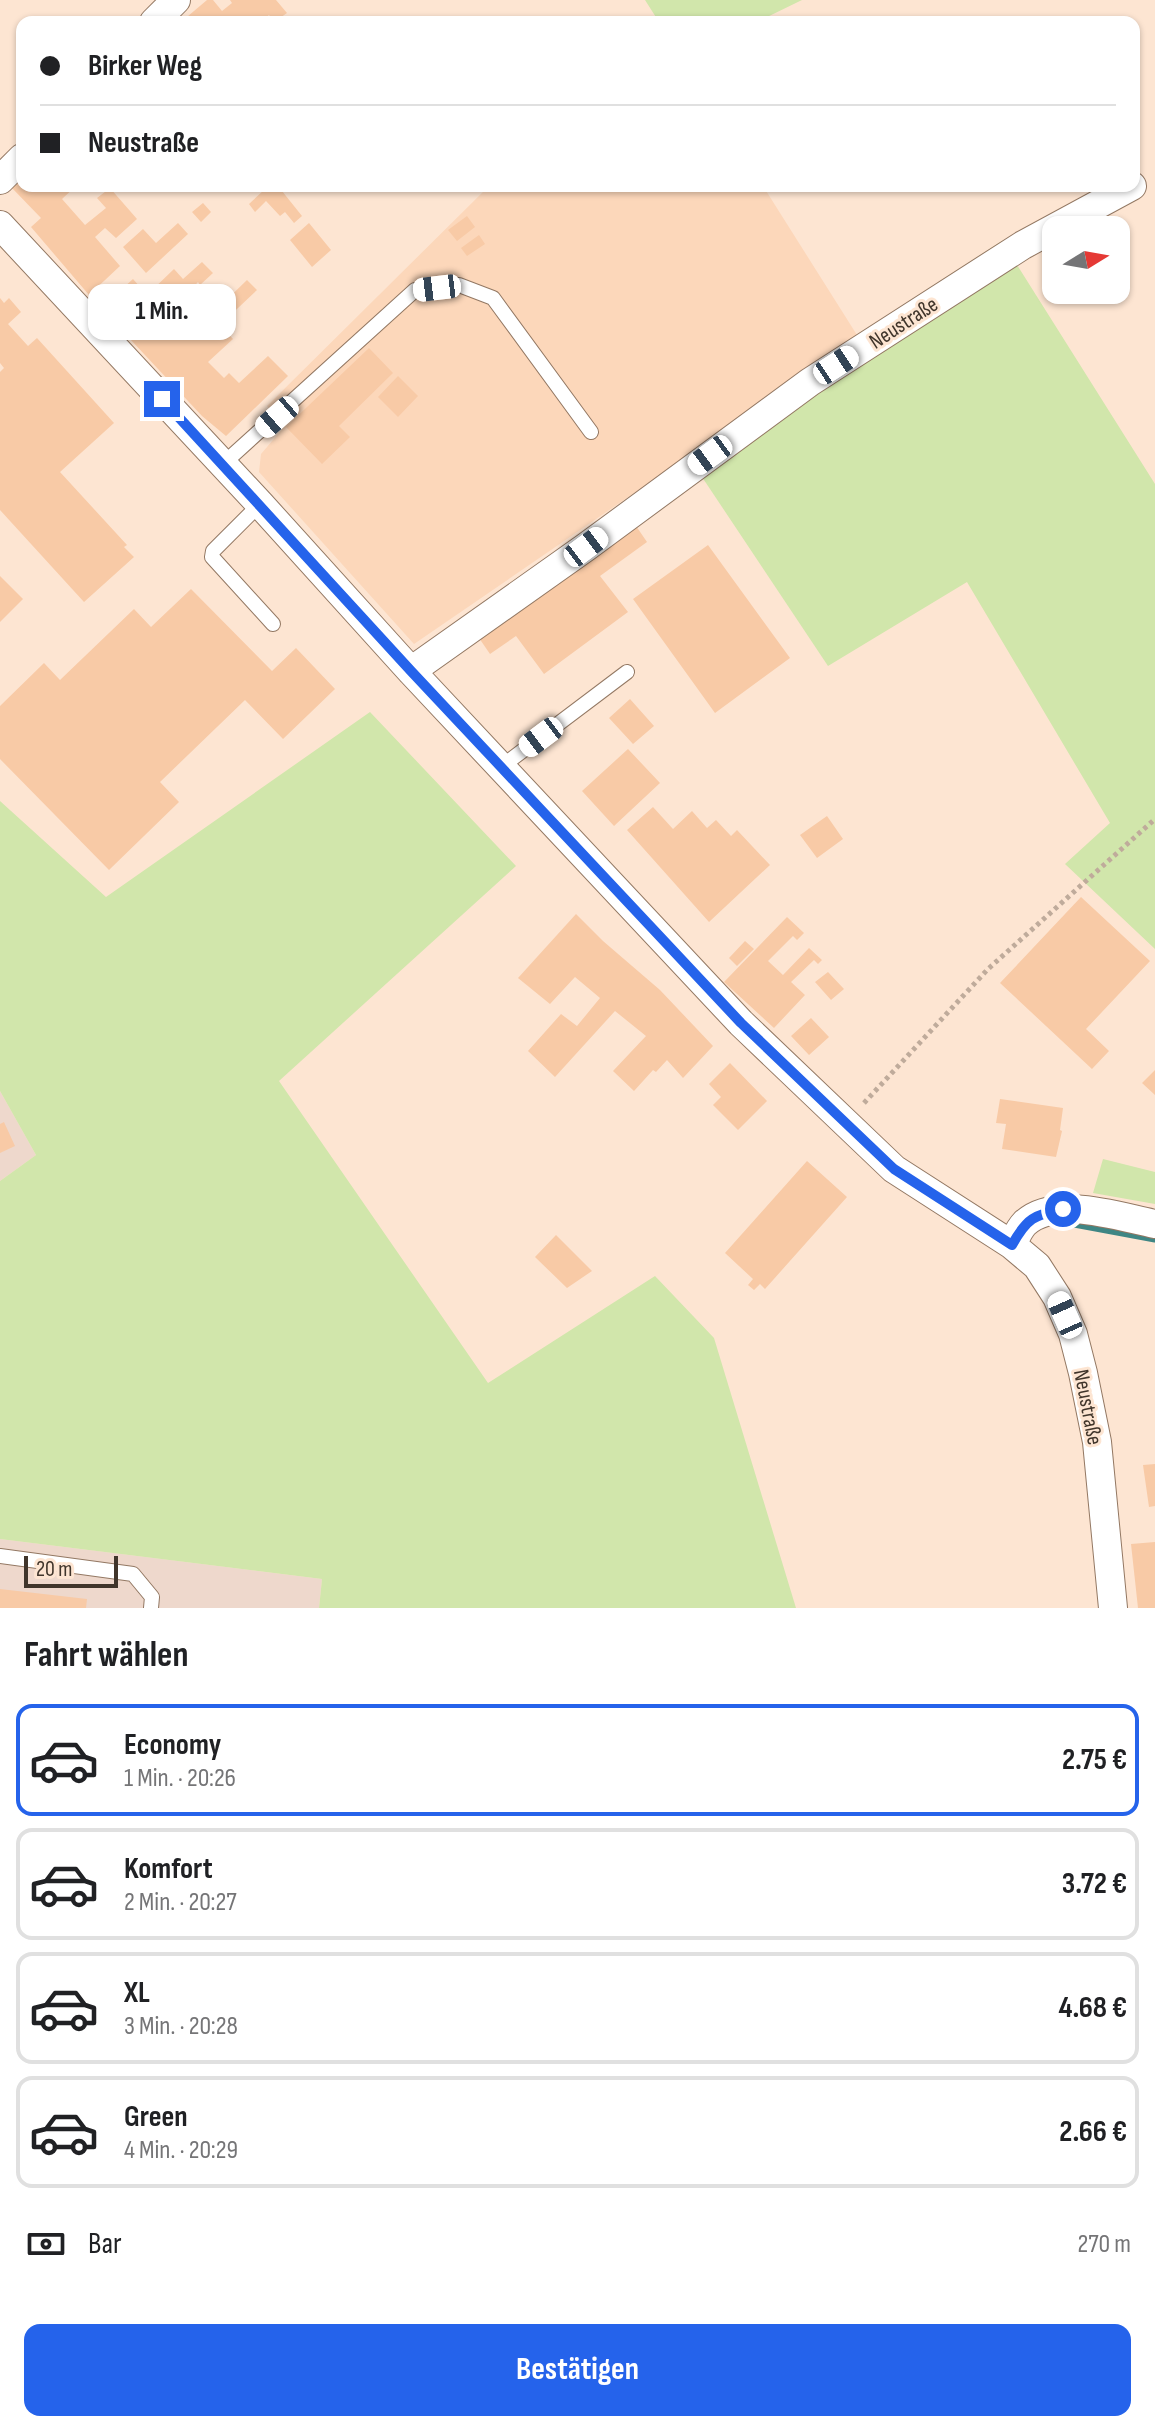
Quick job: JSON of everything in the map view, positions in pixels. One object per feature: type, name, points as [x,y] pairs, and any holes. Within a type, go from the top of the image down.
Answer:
[{"type":"street","points":[[160,16],[176,0]]},
{"type":"street","points":[[0,180],[16,164]]},
{"type":"street","name":"Neustraße","points":[[411,671],[810,382],[1023,245],[1120,192]]},
{"type":"street","name":"Neustraße","points":[[0,225],[741,1023],[894,1169],[1012,1245],[1037,1266],[1057,1297],[1073,1334],[1097,1442],[1113,1608]]},
{"type":"street","points":[[1012,1245],[1023,1225],[1038,1214],[1063,1209],[1155,1224]]},
{"type":"lane","points":[[223,464],[415,290],[459,285],[493,298],[591,432]]},
{"type":"lane","points":[[260,504],[213,551],[212,557],[273,624]]},
{"type":"lane","points":[[501,767],[627,672]]},
{"type":"lane","points":[[0,1556],[133,1574],[152,1597],[151,1608]]},
{"type":"path","points":[[845,1124],[988,969],[1155,819]]},
{"type":"shaded area","points":[[483,192],[767,192],[857,335],[688,456],[414,644],[259,472],[261,454],[285,426],[267,406]]},
{"type":"shaded area","points":[[0,1091],[36,1155],[0,1181]]},
{"type":"shaded area","points":[[0,1539],[322,1579],[319,1608],[0,1608]]},
{"type":"green space","points":[[645,0],[802,0],[769,16],[655,16]]},
{"type":"green space","points":[[1002,241],[1155,484],[1155,949],[1065,864],[1110,823],[967,582],[828,666],[688,456],[857,335]]},
{"type":"green space","points":[[370,712],[516,866],[279,1081],[488,1383],[655,1276],[714,1338],[796,1608],[319,1608],[322,1579],[0,1539],[0,1181],[36,1155],[0,1091],[0,801],[106,897]]},
{"type":"green space","points":[[1103,1159],[1155,1172],[1155,1204],[1093,1193]]},
{"type":"building","points":[[207,0],[213,0],[222,11],[232,3],[230,0],[276,0],[287,13],[283,16],[188,16]]},
{"type":"building","points":[[16,184],[16,192],[70,192],[62,199],[85,225],[106,208],[97,198],[105,192],[113,192],[137,219],[116,238],[105,228],[95,237],[120,266],[89,295],[31,227],[41,218],[12,188]]},
{"type":"building","points":[[262,192],[283,192],[302,216],[294,223],[285,212],[280,216],[266,201],[255,212],[249,204]]},
{"type":"building","points":[[203,203],[211,212],[201,222],[192,212]]},
{"type":"building","points":[[467,216],[475,227],[457,241],[448,230]]},
{"type":"building","points":[[178,223],[188,234],[146,273],[123,247],[143,229],[156,243]]},
{"type":"building","points":[[309,223],[331,250],[312,267],[290,240]]},
{"type":"building","points":[[479,235],[485,244],[467,256],[461,248]]},
{"type":"building","points":[[202,262],[213,273],[200,285],[198,282],[177,305],[174,303],[167,310],[161,310],[179,327],[203,304],[211,315],[247,280],[257,290],[220,325],[233,339],[208,362],[224,378],[229,373],[239,383],[268,356],[288,376],[226,436],[202,416],[101,308],[133,279],[147,295],[174,269],[183,279]]},
{"type":"building","points":[[0,298],[4,303],[9,298],[21,312],[8,324],[28,346],[37,338],[114,423],[60,472],[127,545],[124,547],[134,557],[84,602],[0,510],[0,372],[4,368],[0,363]]},
{"type":"building","points":[[369,348],[393,373],[339,426],[350,437],[322,464],[286,427]]},
{"type":"building","points":[[398,376],[418,396],[398,417],[378,397]]},
{"type":"building","points":[[634,523],[647,542],[600,576],[628,612],[544,674],[516,636],[490,654],[479,638]]},
{"type":"building","points":[[708,545],[790,658],[715,713],[633,599]]},
{"type":"building","points":[[0,576],[23,599],[0,622]]},
{"type":"building","points":[[191,589],[272,671],[296,648],[335,689],[283,739],[245,700],[160,782],[179,802],[109,870],[0,759],[0,706],[44,663],[60,680],[134,609],[151,627]]},
{"type":"building","points":[[630,699],[654,726],[633,744],[609,718]]},
{"type":"building","points":[[628,749],[660,783],[614,826],[582,791]]},
{"type":"building","points":[[653,807],[673,829],[692,811],[707,828],[716,820],[731,836],[737,830],[770,865],[709,922],[627,830]]},
{"type":"building","points":[[827,816],[843,839],[817,858],[800,835]]},
{"type":"building","points":[[1081,897],[1150,961],[1086,1029],[1109,1051],[1092,1069],[1000,983]]},
{"type":"building","points":[[576,914],[660,990],[713,1046],[683,1078],[667,1060],[634,1091],[613,1071],[646,1036],[615,1011],[555,1077],[528,1051],[561,1014],[577,1026],[600,998],[575,977],[550,1004],[518,978]]},
{"type":"building","points":[[787,917],[804,933],[797,940],[793,936],[768,961],[783,975],[809,948],[822,960],[818,964],[814,960],[791,982],[805,995],[774,1028],[724,982]]},
{"type":"building","points":[[745,941],[754,949],[737,966],[729,958]]},
{"type":"building","points":[[828,972],[844,989],[831,1000],[815,982]]},
{"type":"building","points":[[811,1018],[829,1037],[809,1055],[791,1036]]},
{"type":"building","points":[[730,1063],[767,1101],[738,1130],[713,1105],[721,1097],[709,1084]]},
{"type":"building","points":[[1155,1070],[1155,1095],[1142,1083]]},
{"type":"building","points":[[1000,1099],[1063,1108],[1056,1157],[1002,1149],[1006,1124],[996,1123]]},
{"type":"building","points":[[4,1122],[15,1146],[0,1153],[0,1124]]},
{"type":"building","points":[[807,1161],[847,1197],[765,1289],[760,1284],[754,1290],[748,1285],[753,1279],[725,1253]]},
{"type":"building","points":[[556,1235],[592,1271],[567,1288],[535,1257]]},
{"type":"building","points":[[1155,1464],[1155,1506],[1149,1507],[1143,1465]]},
{"type":"building","points":[[1155,1542],[1155,1608],[1138,1608],[1131,1544]]},
{"type":"building","points":[[0,1589],[87,1599],[86,1608],[0,1608]]},
{"type":"waterway","points":[[1069,1222],[1155,1238]]},
{"type":"route","points":[[162,399],[411,671],[741,1023],[894,1169],[1012,1245],[1023,1225],[1038,1214],[1063,1209]]}]
